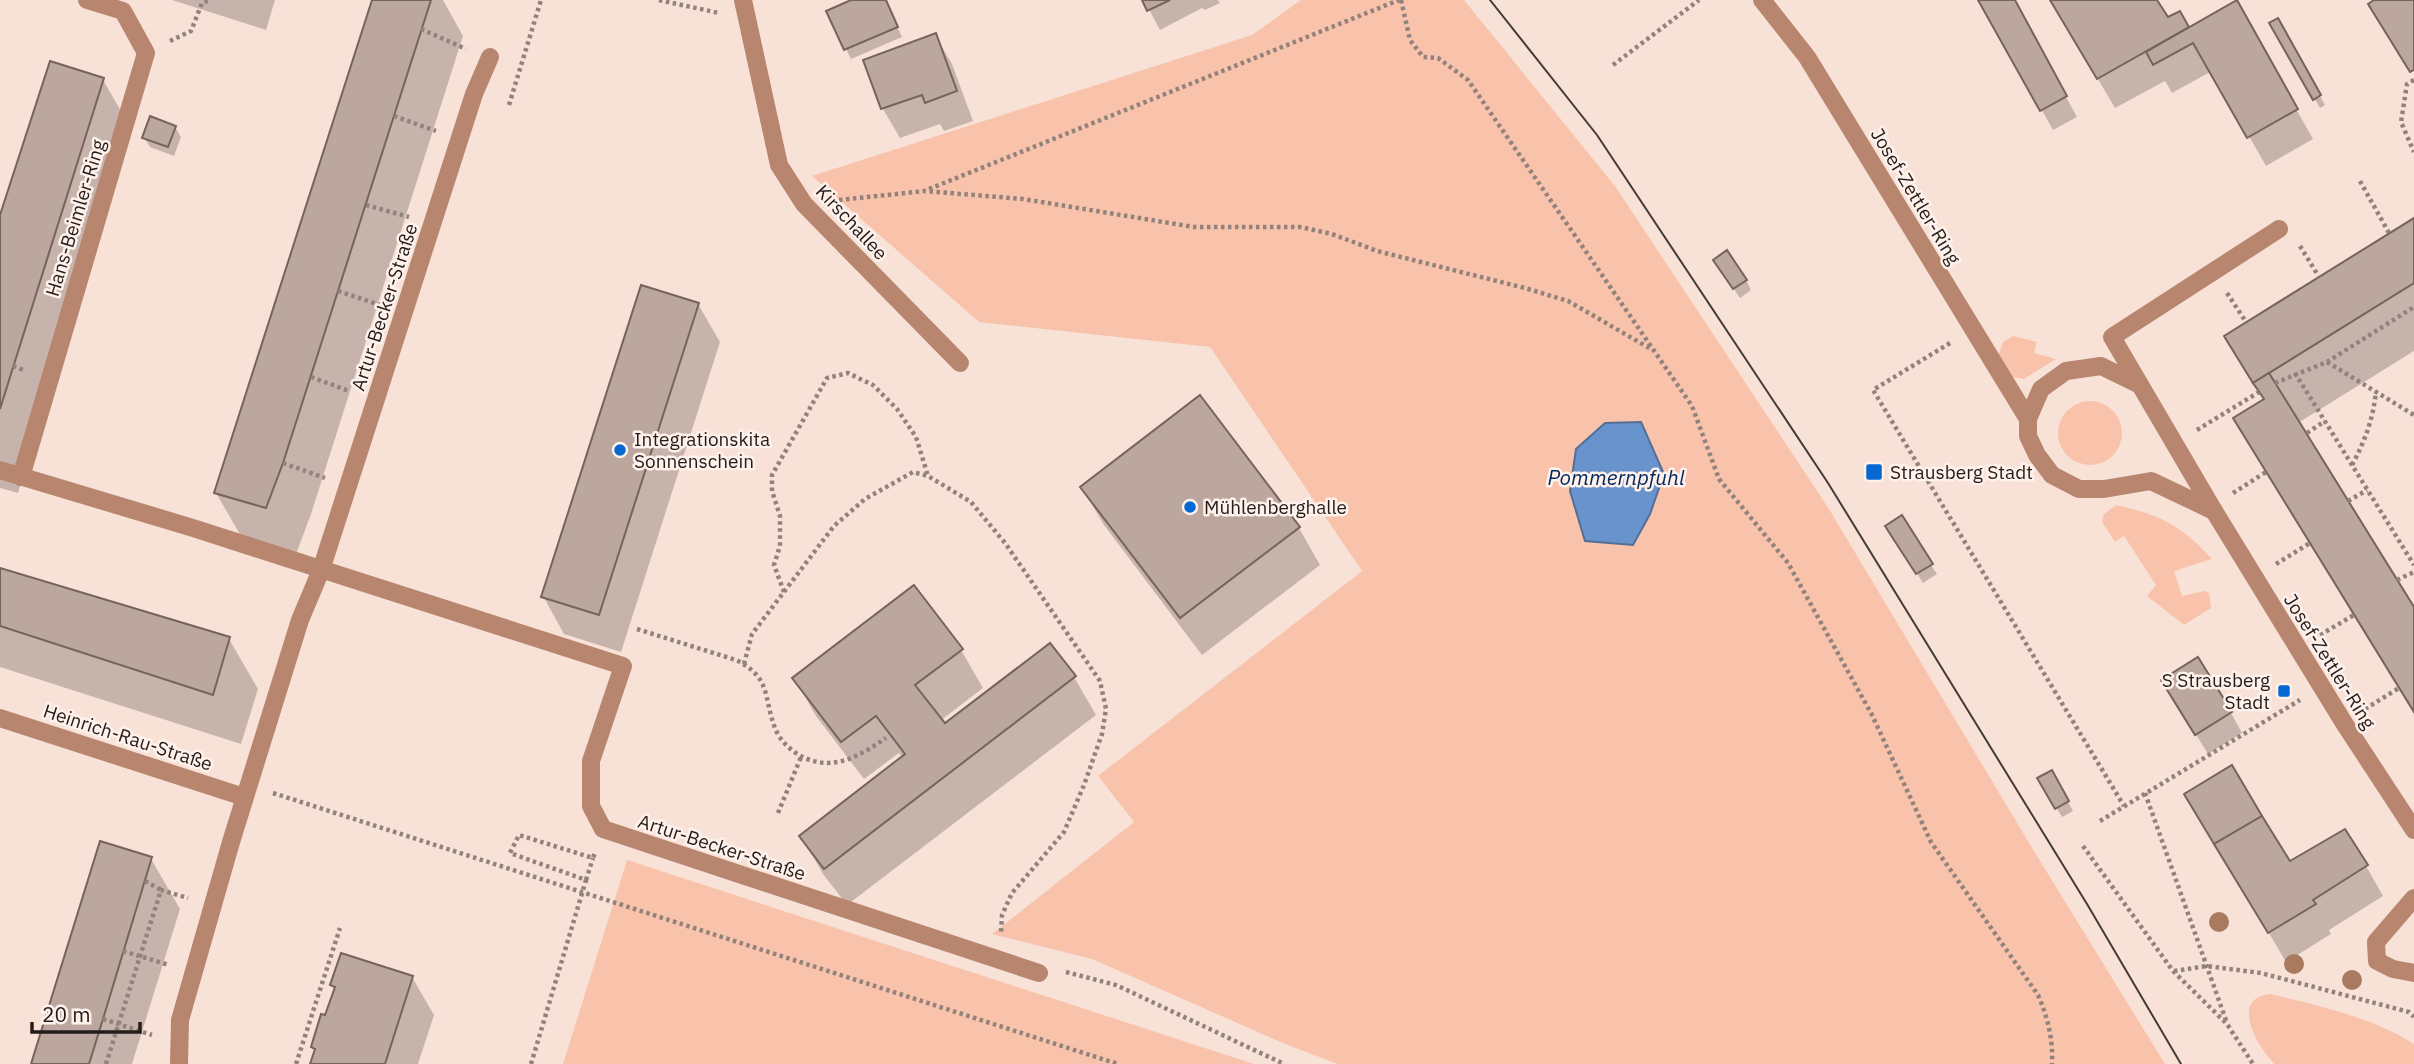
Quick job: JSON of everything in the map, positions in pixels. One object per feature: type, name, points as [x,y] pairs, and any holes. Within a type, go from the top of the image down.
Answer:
[{"type":"street","points":[[87,0],[123,11],[146,53]]},
{"type":"street","name":"Kirschallee","points":[[743,0],[779,164],[804,204],[960,363]]},
{"type":"street","name":"Josef-Zettler-Ring","points":[[1762,0],[1807,57],[2028,419],[2028,436],[2037,455],[2052,475],[2079,489],[2104,489],[2151,481],[2213,509]]},
{"type":"street","name":"Hans-Beimler-Ring","points":[[21,477],[146,53]]},
{"type":"street","name":"Artur-Becker-Straße","points":[[179,1064],[180,1020],[246,790],[300,620],[321,570],[470,107],[489,57]]},
{"type":"street","name":"Josef-Zettler-Ring","points":[[2279,229],[2112,337],[2343,723],[2414,830]]},
{"type":"street","points":[[2028,419],[2042,389],[2066,371],[2101,366],[2141,385]]},
{"type":"street","points":[[0,470],[193,528],[623,667],[592,761],[591,806],[603,830]]},
{"type":"street","name":"Heinrich-Rau-Straße","points":[[0,718],[246,790]]},
{"type":"street","name":"Artur-Becker-Straße","points":[[603,830],[1039,974]]},
{"type":"street","points":[[2414,898],[2376,942],[2377,961],[2393,969],[2414,973]]},
{"type":"path","points":[[146,53],[191,31],[200,1],[210,0]]},
{"type":"path","points":[[509,105],[541,0]]},
{"type":"path","points":[[659,0],[747,19]]},
{"type":"path","points":[[925,191],[1400,0],[1410,40],[1423,57],[1438,58],[1468,80],[1692,406],[1719,479],[1787,563],[1872,715],[1931,842],[2038,995],[2048,1017],[2053,1048],[2052,1064]]},
{"type":"path","points":[[1613,65],[1699,0]]},
{"type":"path","points":[[421,29],[489,57]]},
{"type":"path","points":[[2413,151],[2401,122],[2407,84],[2414,80]]},
{"type":"path","points":[[394,116],[437,132]]},
{"type":"path","points":[[2360,181],[2389,233]]},
{"type":"path","points":[[804,204],[925,191],[1023,199],[1194,227],[1300,227],[1332,234],[1377,251],[1568,301],[1654,351]]},
{"type":"path","points":[[366,205],[410,217]]},
{"type":"path","points":[[2298,241],[2319,277]]},
{"type":"path","points":[[338,290],[382,306]]},
{"type":"path","points":[[2275,383],[2327,362],[2414,307]]},
{"type":"path","points":[[1972,329],[1873,390],[2124,806]]},
{"type":"path","points":[[2327,362],[2414,415]]},
{"type":"path","points":[[784,593],[774,565],[780,546],[780,516],[772,492],[772,475],[827,378],[848,373],[873,385],[889,401],[916,437],[928,476]]},
{"type":"path","points":[[2295,373],[2414,565]]},
{"type":"path","points":[[311,377],[354,393]]},
{"type":"path","points":[[2174,443],[2259,392]]},
{"type":"path","points":[[2351,465],[2365,442],[2374,412],[2376,392]]},
{"type":"path","points":[[2306,433],[2325,421]]},
{"type":"path","points":[[283,463],[327,478]]},
{"type":"path","points":[[744,664],[752,634],[834,526],[865,499],[912,472],[928,476],[971,502],[1005,543],[1100,681],[1106,709],[1102,734],[1084,785],[1063,832],[1012,893],[1002,915],[1000,961]]},
{"type":"path","points":[[2213,509],[2266,472]]},
{"type":"path","points":[[2348,501],[2367,490]]},
{"type":"path","points":[[2254,577],[2310,543]]},
{"type":"path","points":[[2397,580],[2414,572]]},
{"type":"path","points":[[2299,649],[2354,615]]},
{"type":"path","points":[[637,629],[750,667],[764,685],[775,729],[787,746],[800,757],[836,763],[860,754],[886,738]]},
{"type":"path","points":[[2100,821],[2322,687]]},
{"type":"path","points":[[2343,723],[2399,688]]},
{"type":"path","points":[[778,813],[800,757]]},
{"type":"path","points":[[246,790],[582,892],[1118,1064]]},
{"type":"path","points":[[2145,793],[2227,1024]]},
{"type":"path","points":[[531,1064],[603,830]]},
{"type":"path","points":[[586,880],[510,853],[519,835],[593,858]]},
{"type":"path","points":[[2083,846],[2173,971],[2227,1024],[2253,1064]]},
{"type":"path","points":[[145,881],[162,890],[212,906]]},
{"type":"path","points":[[106,1064],[162,890]]},
{"type":"path","points":[[296,1064],[340,928]]},
{"type":"path","points":[[123,951],[172,966]]},
{"type":"path","points":[[2173,971],[2207,966],[2261,973],[2412,1013]]},
{"type":"path","points":[[1039,974],[1059,971],[1116,985],[1284,1064]]},
{"type":"path","points":[[103,1019],[156,1036]]},
{"type":"shaded area","points":[[1301,0],[1464,0],[1615,186],[1829,509],[2165,1064],[1338,1064],[1285,1044],[1092,959],[992,934],[1134,822],[1098,776],[1362,571],[1210,347],[979,322],[812,176],[1252,35]]},
{"type":"shaded area","points":[[2013,336],[2037,342],[2034,353],[2056,359],[2024,379],[2012,377],[1998,356],[2003,342]]},
{"type":"shaded area","points":[[2090,401],[2108,407],[2116,415],[2122,433],[2116,451],[2108,459],[2090,465],[2072,459],[2064,451],[2058,433],[2064,415],[2072,407]]},
{"type":"shaded area","points":[[2116,505],[2169,523],[2212,559],[2174,571],[2182,596],[2204,591],[2209,593],[2211,608],[2184,625],[2147,596],[2156,585],[2124,536],[2115,542],[2102,522],[2103,515]]},
{"type":"shaded area","points":[[627,860],[1254,1064],[563,1064]]},
{"type":"shaded area","points":[[2271,994],[2345,1013],[2397,1034],[2414,1044],[2414,1064],[2275,1064],[2255,1036],[2249,1014],[2251,1004],[2258,997]]},
{"type":"water","name":"Pommernpfuhl","points":[[1641,422],[1664,474],[1650,514],[1633,545],[1585,541],[1570,491],[1576,449],[1605,423]]},
{"type":"building","points":[[372,0],[431,0],[283,463],[266,508],[214,493]]},
{"type":"building","points":[[851,0],[886,0],[898,27],[844,50],[826,11]]},
{"type":"building","points":[[1142,0],[1170,0],[1147,11]]},
{"type":"building","points":[[1978,0],[2015,0],[2067,96],[2040,111]]},
{"type":"building","points":[[2050,0],[2157,0],[2168,17],[2180,11],[2189,27],[2097,79]]},
{"type":"building","points":[[2237,0],[2298,109],[2247,138],[2193,43],[2153,65],[2146,52]]},
{"type":"building","points":[[2374,0],[2414,0],[2414,70],[2410,72],[2368,4]]},
{"type":"building","points":[[2278,18],[2321,95],[2313,100],[2269,23]]},
{"type":"building","points":[[936,33],[957,91],[925,103],[922,95],[881,109],[863,60]]},
{"type":"building","points":[[50,61],[104,78],[0,409],[0,215]]},
{"type":"building","points":[[150,116],[176,126],[168,147],[142,138]]},
{"type":"building","points":[[2414,218],[2414,283],[2253,383],[2224,336]]},
{"type":"building","points":[[1727,250],[1747,280],[1733,289],[1713,260]]},
{"type":"building","name":"Integrationskita Sonnenschein","points":[[641,285],[699,303],[599,615],[541,597]]},
{"type":"building","points":[[2269,373],[2414,607],[2414,712],[2233,418],[2264,399],[2253,383]]},
{"type":"building","name":"Mühlenberghalle","points":[[1200,395],[1300,527],[1180,618],[1080,487]]},
{"type":"building","points":[[1902,515],[1933,564],[1916,574],[1885,526]]},
{"type":"building","points":[[0,568],[230,637],[213,695],[0,626]]},
{"type":"building","points":[[914,585],[963,649],[915,685],[945,723],[1050,643],[1076,676],[824,869],[799,836],[905,754],[876,716],[841,742],[792,678]]},
{"type":"building","points":[[2198,657],[2232,712],[2195,735],[2161,680]]},
{"type":"building","points":[[2232,765],[2262,816],[2214,844],[2184,794]]},
{"type":"building","points":[[2052,770],[2069,801],[2055,809],[2037,778]]},
{"type":"building","points":[[2262,816],[2290,861],[2345,829],[2368,865],[2313,900],[2316,904],[2268,933],[2214,844]]},
{"type":"building","points":[[100,841],[152,857],[103,1019],[89,1064],[31,1064]]},
{"type":"building","points":[[341,953],[413,976],[385,1064],[310,1064],[315,1049],[311,1047],[321,1014],[325,1015],[335,987],[330,985]]},
{"type":"tram line","points":[[1490,0],[1597,135],[1828,483],[2087,904],[2181,1064]]},
{"type":"place","name":"Integrationskita Sonnenschein","points":[[620,450]]},
{"type":"place","name":"Strausberg Stadt","points":[[1874,472]]},
{"type":"place","name":"Mühlenberghalle","points":[[1190,507]]},
{"type":"place","name":"S Strausberg Stadt","points":[[2284,691]]}]
